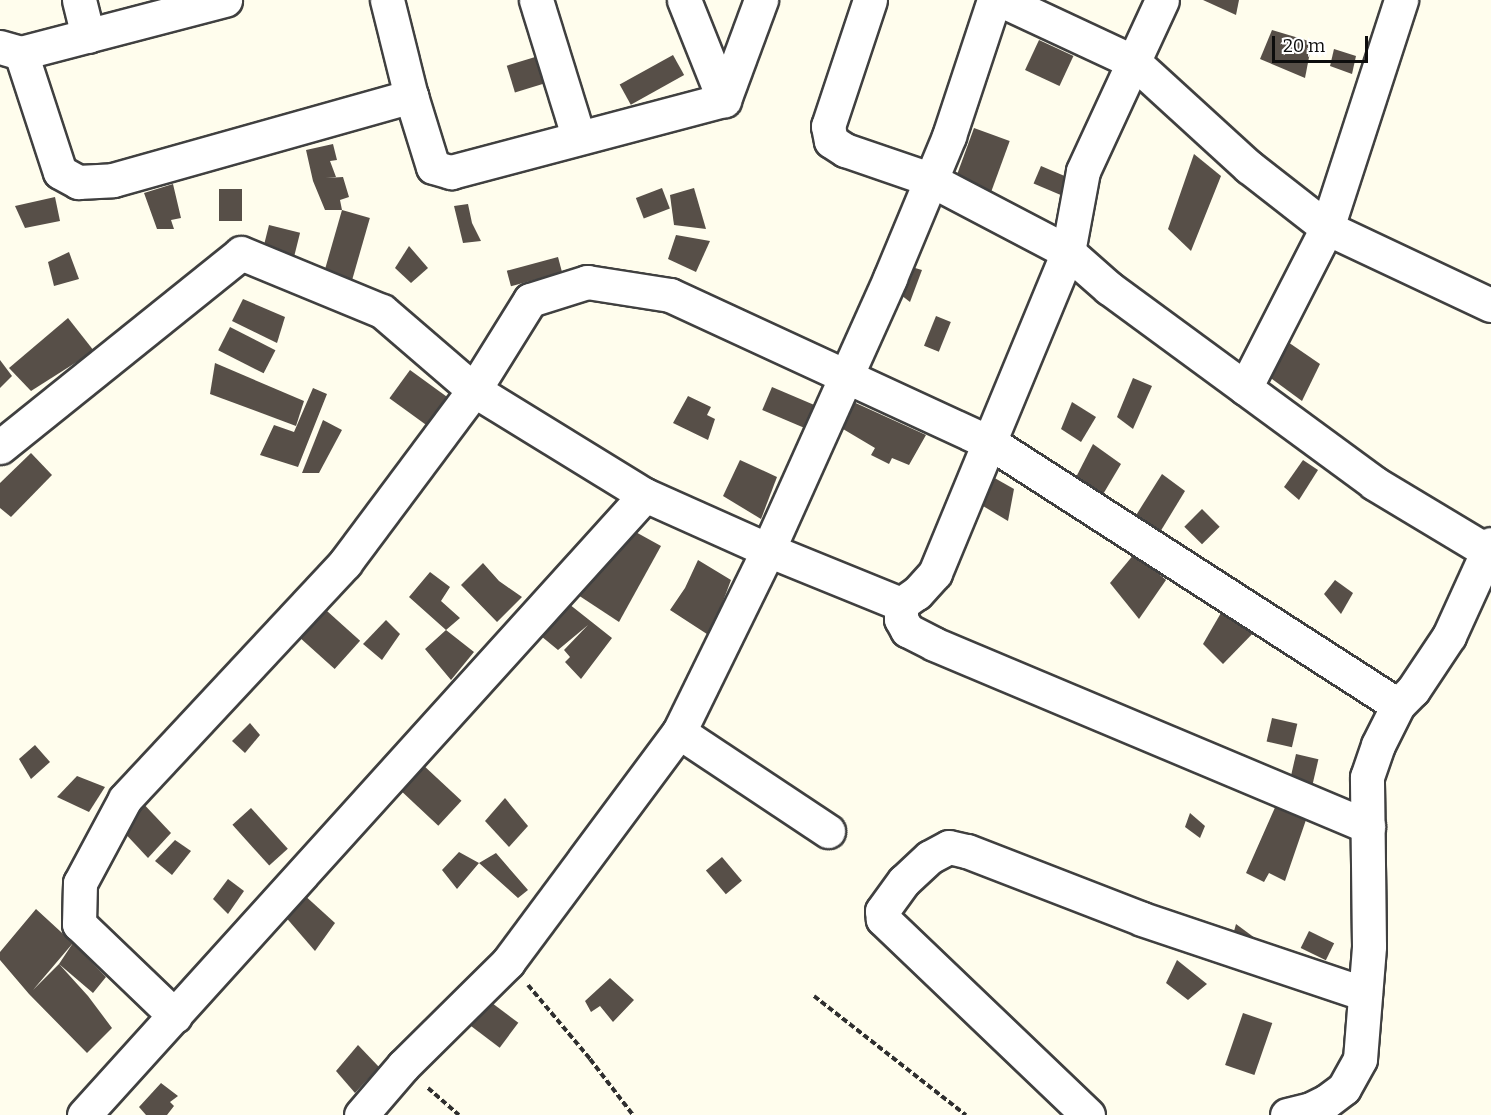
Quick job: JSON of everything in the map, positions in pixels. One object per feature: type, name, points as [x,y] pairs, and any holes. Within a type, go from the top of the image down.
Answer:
[{"type":"street","points":[[79,0],[88,36]]},
{"type":"street","points":[[225,0],[88,36],[10,50],[60,172],[78,182],[113,180],[411,96]]},
{"type":"street","points":[[387,0],[411,96],[433,167],[441,171],[452,172],[578,136],[724,100]]},
{"type":"street","points":[[536,0],[578,136]]},
{"type":"street","points":[[684,0],[724,100]]},
{"type":"street","points":[[724,100],[761,0]]},
{"type":"street","points":[[870,0],[828,126],[831,141],[845,150],[929,179],[1068,252],[1109,288],[1374,483],[1489,548],[1449,636],[1413,690],[1398,705],[1378,745],[1367,777],[1369,946],[1360,1059],[1344,1088],[1311,1109],[1287,1115]]},
{"type":"street","points":[[361,1115],[403,1066],[508,962],[679,732],[768,550],[848,375],[949,136],[994,0]]},
{"type":"street","points":[[1001,0],[1134,62],[1249,167],[1328,228],[1491,305]]},
{"type":"street","points":[[901,604],[917,593],[935,573],[991,443],[1007,398],[1068,252],[1083,171],[1162,0]]},
{"type":"street","points":[[1245,388],[1328,228],[1401,0]]},
{"type":"street","points":[[0,447],[241,253],[382,311],[474,390],[645,495],[768,550],[901,604]]},
{"type":"street","points":[[175,1016],[79,924],[80,883],[125,799],[345,563],[474,390],[530,300],[587,282],[670,295],[848,375],[991,443],[1398,705]]},
{"type":"street","points":[[84,1115],[645,495]]},
{"type":"street","points":[[901,604],[901,619],[908,630],[934,644],[1368,825]]},
{"type":"street","points":[[679,732],[828,831]]},
{"type":"street","points":[[1088,1115],[883,918],[882,911],[904,880],[930,857],[949,848],[968,851],[1142,919],[1365,994]]},
{"type":"path","points":[[508,962],[590,1059],[633,1115]]},
{"type":"path","points":[[814,996],[966,1115]]},
{"type":"path","points":[[403,1066],[459,1115]]},
{"type":"building","points":[[1203,0],[1239,0],[1236,15]]},
{"type":"building","points":[[1272,30],[1312,42],[1305,78],[1260,59]]},
{"type":"building","points":[[1039,40],[1073,56],[1059,86],[1025,70]]},
{"type":"building","points":[[1334,49],[1356,56],[1352,74],[1330,66]]},
{"type":"building","points":[[545,54],[553,81],[515,92],[507,66]]},
{"type":"building","points":[[673,55],[684,75],[631,105],[620,85]]},
{"type":"building","points":[[974,128],[1010,141],[991,194],[955,181]]},
{"type":"building","points":[[333,144],[337,160],[330,161],[336,177],[326,178],[343,177],[349,197],[340,200],[342,210],[325,210],[313,181],[306,150]]},
{"type":"building","points":[[1194,154],[1221,176],[1191,251],[1168,229]]},
{"type":"building","points":[[1041,166],[1072,179],[1065,197],[1034,183]]},
{"type":"building","points":[[173,184],[181,218],[171,220],[174,229],[157,229],[144,193]]},
{"type":"building","points":[[662,188],[670,209],[644,219],[636,198]]},
{"type":"building","points":[[694,188],[706,229],[674,225],[670,195]]},
{"type":"building","points":[[219,189],[242,189],[242,221],[219,221]]},
{"type":"building","points":[[55,197],[60,221],[25,228],[15,206]]},
{"type":"building","points":[[468,204],[472,223],[481,241],[463,243],[454,206]]},
{"type":"building","points":[[342,210],[370,218],[352,280],[324,272]]},
{"type":"building","points":[[269,225],[300,233],[294,259],[262,251]]},
{"type":"building","points":[[676,235],[710,241],[696,272],[668,259]]},
{"type":"building","points":[[409,246],[428,268],[411,283],[395,268]]},
{"type":"building","points":[[69,252],[79,279],[54,286],[48,262]]},
{"type":"building","points":[[558,257],[562,272],[511,286],[507,271]]},
{"type":"building","points":[[908,266],[922,270],[910,302],[897,292]]},
{"type":"building","points":[[243,299],[285,317],[277,343],[232,321]]},
{"type":"building","points":[[936,316],[951,322],[939,352],[924,346]]},
{"type":"building","points":[[68,318],[94,351],[31,391],[9,368]]},
{"type":"building","points":[[230,327],[275,350],[264,373],[218,350]]},
{"type":"building","points":[[1285,340],[1320,364],[1302,401],[1261,371]]},
{"type":"building","points":[[0,360],[12,376],[0,388]]},
{"type":"building","points":[[215,363],[304,401],[296,426],[210,394]]},
{"type":"building","points":[[410,370],[456,404],[436,432],[389,398]]},
{"type":"building","points":[[1133,378],[1152,386],[1133,429],[1117,417]]},
{"type":"building","points":[[772,387],[814,405],[805,428],[762,410]]},
{"type":"building","points":[[313,388],[327,394],[298,467],[260,455],[274,425],[294,432]]},
{"type":"building","points":[[688,396],[711,407],[707,415],[715,419],[708,440],[673,423]]},
{"type":"building","points":[[849,400],[926,435],[909,465],[892,458],[889,464],[871,455],[875,448],[838,426]]},
{"type":"building","points":[[1072,402],[1096,417],[1081,442],[1061,429]]},
{"type":"building","points":[[323,420],[342,430],[319,473],[302,473]]},
{"type":"building","points":[[1093,444],[1121,464],[1099,501],[1071,487]]},
{"type":"building","points":[[31,453],[52,475],[11,517],[0,508],[0,483]]},
{"type":"building","points":[[740,460],[777,477],[761,519],[723,496]]},
{"type":"building","points":[[1303,460],[1318,470],[1299,500],[1284,487]]},
{"type":"building","points":[[984,472],[1014,489],[1008,521],[973,500]]},
{"type":"building","points":[[1162,474],[1185,491],[1154,542],[1133,520]]},
{"type":"building","points":[[1202,509],[1220,527],[1202,544],[1184,527]]},
{"type":"building","points":[[632,530],[661,546],[619,622],[578,595]]},
{"type":"building","points":[[1135,553],[1166,580],[1139,619],[1110,583]]},
{"type":"building","points":[[698,560],[731,580],[710,636],[670,610],[685,588]]},
{"type":"building","points":[[483,563],[499,581],[522,597],[497,622],[461,585]]},
{"type":"building","points":[[430,572],[450,587],[441,601],[460,618],[446,630],[409,597]]},
{"type":"building","points":[[1335,580],[1353,593],[1341,614],[1324,594]]},
{"type":"building","points":[[1229,599],[1259,627],[1223,664],[1203,644]]},
{"type":"building","points":[[317,602],[360,641],[335,669],[292,630]]},
{"type":"building","points":[[569,604],[612,638],[581,679],[565,662],[570,657],[564,650],[588,625],[558,650],[541,636]]},
{"type":"building","points":[[386,620],[400,634],[382,660],[363,644]]},
{"type":"building","points":[[446,630],[474,652],[451,680],[425,649]]},
{"type":"building","points":[[1272,718],[1297,724],[1292,747],[1267,741]]},
{"type":"building","points":[[250,723],[260,735],[245,753],[232,741]]},
{"type":"building","points":[[35,745],[50,762],[31,779],[19,759]]},
{"type":"building","points":[[1296,754],[1318,759],[1311,791],[1289,786]]},
{"type":"building","points":[[422,764],[461,801],[438,826],[399,789]]},
{"type":"building","points":[[77,776],[105,787],[89,812],[57,797]]},
{"type":"building","points":[[138,798],[171,833],[148,858],[120,828]]},
{"type":"building","points":[[505,798],[528,826],[509,847],[485,821]]},
{"type":"building","points":[[1277,803],[1307,817],[1285,881],[1269,873],[1264,882],[1246,873]]},
{"type":"building","points":[[251,808],[288,849],[269,866],[232,825]]},
{"type":"building","points":[[1190,813],[1205,826],[1200,838],[1185,827]]},
{"type":"building","points":[[175,840],[191,851],[172,875],[155,861]]},
{"type":"building","points":[[459,852],[479,863],[457,889],[442,870]]},
{"type":"building","points":[[496,853],[528,890],[518,898],[479,863]]},
{"type":"building","points":[[722,857],[742,881],[726,894],[706,870]]},
{"type":"building","points":[[228,879],[244,891],[228,914],[213,899]]},
{"type":"building","points":[[302,893],[335,923],[315,951],[283,914]]},
{"type":"building","points":[[36,909],[73,943],[33,990],[59,964],[88,996],[112,1028],[87,1053],[29,994],[0,960],[0,952]]},
{"type":"building","points":[[1236,924],[1263,944],[1230,946]]},
{"type":"building","points":[[1309,931],[1334,943],[1326,960],[1301,948]]},
{"type":"building","points":[[73,943],[106,977],[93,993],[59,964]]},
{"type":"building","points":[[1177,960],[1207,984],[1188,1000],[1166,983]]},
{"type":"building","points":[[610,978],[634,1000],[613,1022],[600,1006],[591,1012],[585,1001]]},
{"type":"building","points":[[488,1000],[518,1023],[500,1048],[469,1025]]},
{"type":"building","points":[[1243,1013],[1272,1023],[1254,1075],[1225,1065]]},
{"type":"building","points":[[358,1045],[379,1067],[355,1093],[336,1071]]},
{"type":"building","points":[[161,1083],[178,1096],[170,1102],[174,1106],[167,1115],[146,1115],[139,1107]]}]
